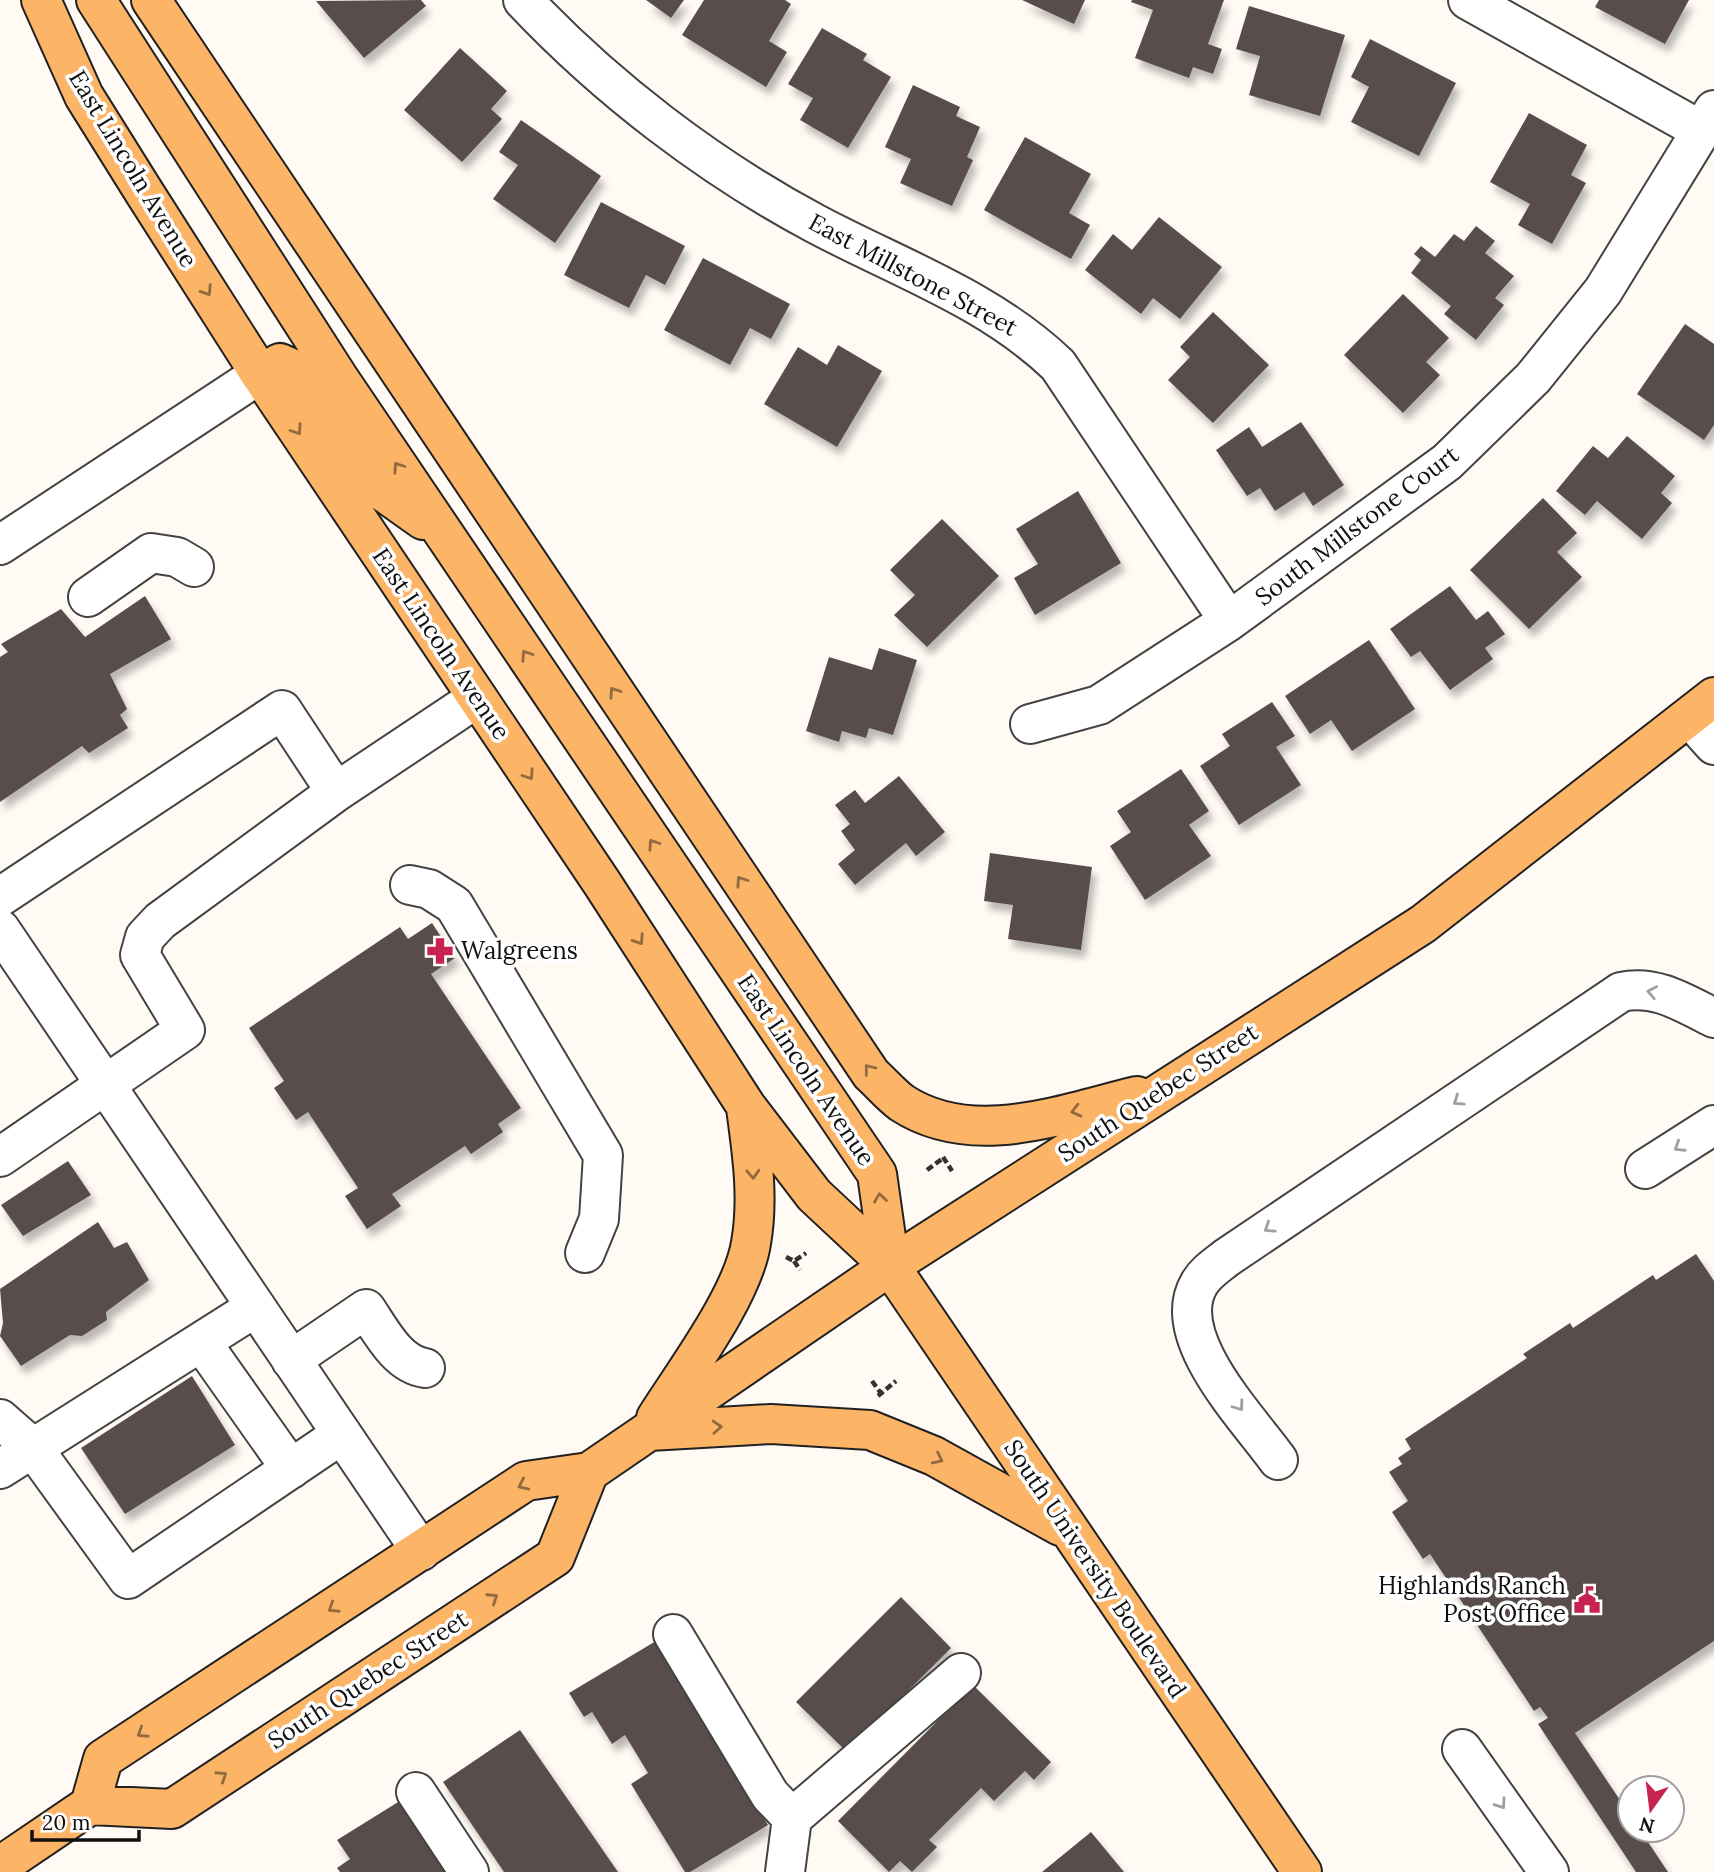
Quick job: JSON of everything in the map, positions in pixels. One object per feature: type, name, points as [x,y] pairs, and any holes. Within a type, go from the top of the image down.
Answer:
[{"type":"main road","name":"East Lincoln Avenue","points":[[41,0],[84,96],[260,374],[602,883],[746,1106],[814,1195],[890,1266]]},
{"type":"main road","name":"East Lincoln Avenue","points":[[96,0],[340,380],[877,1174],[890,1266]]},
{"type":"main road","points":[[151,0],[870,1074],[901,1102],[926,1115],[948,1122],[985,1127],[1026,1123],[1166,1089]]},
{"type":"main road","points":[[260,374],[280,363],[300,372],[378,488],[446,537]]},
{"type":"main road","name":"South Quebec Street","points":[[589,1472],[555,1557],[172,1809],[90,1805],[103,1759],[526,1481],[589,1472],[890,1266],[1423,924],[1706,720]]},
{"type":"main road","points":[[649,1431],[724,1308],[751,1245],[755,1207],[746,1106]]},
{"type":"main road","name":"South University Boulevard","points":[[890,1266],[1302,1872]]},
{"type":"main road","points":[[649,1431],[771,1424],[870,1430],[934,1456],[1069,1532]]},
{"type":"main road","points":[[0,1866],[90,1805]]},
{"type":"street","name":"East Millstone Street","points":[[523,0],[549,28],[642,107],[734,175],[815,224],[991,312],[1029,337],[1058,365],[1229,621]]},
{"type":"street","points":[[1468,0],[1708,121]]},
{"type":"street","name":"South Millstone Court","points":[[1030,724],[1100,705],[1229,621],[1447,462],[1532,378],[1603,291],[1708,121]]},
{"type":"street","points":[[0,545],[260,374]]},
{"type":"street","points":[[88,597],[151,553],[177,557],[194,567]]},
{"type":"street","points":[[0,1157],[104,1083],[186,1030],[140,955],[145,937],[160,921],[336,792],[477,698]]},
{"type":"street","points":[[0,897],[282,710],[336,792]]},
{"type":"street","points":[[410,885],[429,889],[454,905],[603,1155],[598,1219],[585,1253]]},
{"type":"street","points":[[0,929],[421,1551]]},
{"type":"street","points":[[1278,1460],[1208,1363],[1193,1333],[1192,1302],[1206,1274],[1621,992],[1634,989],[1661,993],[1714,1018]]},
{"type":"street","points":[[1645,1169],[1714,1125]]},
{"type":"street","points":[[0,1469],[256,1307]]},
{"type":"street","points":[[291,1360],[366,1309],[395,1349],[412,1367],[425,1368]]},
{"type":"street","points":[[202,1343],[291,1469]]},
{"type":"street","points":[[0,1419],[33,1448],[128,1579],[342,1434]]},
{"type":"street","points":[[673,1634],[770,1795],[792,1818]]},
{"type":"street","points":[[785,1872],[792,1818],[961,1673]]},
{"type":"street","points":[[1462,1749],[1549,1872]]},
{"type":"street","points":[[416,1792],[469,1872]]},
{"type":"path","points":[[927,1170],[943,1159]]},
{"type":"path","points":[[794,1261],[800,1270]]},
{"type":"path","points":[[872,1381],[880,1392]]},
{"type":"building","points":[[421,0],[426,6],[364,58],[316,1]]},
{"type":"building","points":[[646,0],[684,0],[671,18]]},
{"type":"building","points":[[704,0],[785,0],[791,4],[769,41],[787,52],[766,87],[682,35]]},
{"type":"building","points":[[1022,0],[1085,0],[1074,24]]},
{"type":"building","points":[[1224,0],[1208,44],[1222,49],[1213,74],[1193,67],[1189,78],[1135,58],[1153,10],[1131,2]]},
{"type":"building","points":[[1599,0],[1689,0],[1665,44],[1595,7]]},
{"type":"building","points":[[1249,6],[1345,35],[1320,116],[1249,95],[1260,56],[1236,49]]},
{"type":"building","points":[[822,28],[867,54],[863,60],[891,77],[848,148],[800,120],[813,98],[788,84]]},
{"type":"building","points":[[1370,39],[1456,83],[1419,156],[1351,122],[1369,87],[1351,77]]},
{"type":"building","points":[[460,48],[507,91],[491,109],[502,119],[462,162],[404,110]]},
{"type":"building","points":[[913,85],[960,107],[956,116],[980,127],[967,157],[973,160],[952,206],[900,183],[911,159],[885,147]]},
{"type":"building","points":[[1529,113],[1587,145],[1571,175],[1586,183],[1552,244],[1518,225],[1530,204],[1490,182]]},
{"type":"building","points":[[521,120],[601,176],[555,243],[493,199],[518,165],[499,152]]},
{"type":"building","points":[[1025,137],[1091,174],[1069,213],[1090,225],[1071,259],[984,210]]},
{"type":"building","points":[[601,202],[685,246],[665,285],[646,275],[629,308],[564,275]]},
{"type":"building","points":[[1159,217],[1222,267],[1180,319],[1153,298],[1141,314],[1085,270],[1113,234],[1132,250]]},
{"type":"building","points":[[1476,226],[1495,241],[1485,253],[1514,276],[1495,298],[1504,305],[1476,340],[1444,314],[1451,306],[1411,273],[1421,260],[1414,254],[1421,246],[1435,257],[1454,234],[1464,241]]},
{"type":"building","points":[[703,258],[790,304],[771,339],[750,328],[730,365],[664,330]]},
{"type":"building","points":[[1403,294],[1449,338],[1426,362],[1440,375],[1403,413],[1344,355]]},
{"type":"building","points":[[1213,312],[1269,365],[1213,423],[1168,380],[1190,357],[1180,347]]},
{"type":"building","points":[[1685,324],[1714,344],[1714,425],[1704,440],[1637,394]]},
{"type":"building","points":[[838,345],[882,371],[837,447],[764,404],[798,347],[827,365]]},
{"type":"building","points":[[1301,422],[1344,485],[1313,506],[1304,492],[1275,511],[1260,488],[1247,496],[1216,450],[1249,427],[1262,447]]},
{"type":"building","points":[[1627,436],[1675,476],[1661,493],[1672,503],[1642,539],[1597,501],[1585,515],[1556,491],[1593,446],[1608,458]]},
{"type":"building","points":[[1078,491],[1121,563],[1035,615],[1014,578],[1038,564],[1016,529]]},
{"type":"building","points":[[1543,498],[1577,533],[1557,552],[1582,577],[1529,629],[1470,570]]},
{"type":"building","points":[[942,519],[999,576],[927,647],[894,615],[915,595],[890,570]]},
{"type":"building","points":[[1450,586],[1476,620],[1488,611],[1505,634],[1485,648],[1493,659],[1450,690],[1420,651],[1411,657],[1390,629]]},
{"type":"building","points":[[145,596],[171,639],[110,674],[127,709],[120,715],[128,728],[89,753],[82,746],[0,802],[0,657],[8,652],[1,644],[61,609],[85,637]]},
{"type":"building","points":[[1369,640],[1415,709],[1352,751],[1331,720],[1310,734],[1285,696]]},
{"type":"building","points":[[879,648],[917,660],[893,735],[869,728],[866,738],[842,731],[839,742],[806,731],[829,657],[872,670]]},
{"type":"building","points":[[1272,702],[1295,736],[1276,747],[1301,785],[1239,825],[1200,766],[1230,746],[1222,734]]},
{"type":"building","points":[[1181,769],[1209,811],[1189,825],[1211,856],[1145,900],[1110,846],[1131,832],[1117,811]]},
{"type":"building","points":[[899,776],[945,832],[916,856],[906,843],[855,885],[838,864],[855,850],[841,831],[850,824],[835,805],[855,790],[865,803]]},
{"type":"building","points":[[990,853],[1092,867],[1081,950],[1008,939],[1013,905],[984,901]]},
{"type":"building","name":"Walgreens","points":[[432,923],[455,958],[431,974],[521,1108],[498,1124],[503,1132],[471,1154],[465,1146],[392,1194],[401,1206],[367,1229],[345,1196],[358,1188],[308,1112],[296,1120],[274,1088],[284,1081],[249,1028],[400,927],[408,939]]},
{"type":"building","points":[[68,1161],[91,1195],[23,1236],[1,1205]]},
{"type":"building","points":[[98,1222],[114,1248],[127,1242],[149,1280],[106,1312],[107,1320],[82,1336],[70,1335],[21,1366],[0,1336],[3,1323],[0,1289]]},
{"type":"building","name":"Highlands Ranch Post Office","points":[[1696,1254],[1714,1281],[1714,1641],[1575,1733],[1616,1794],[1616,1842],[1538,1724],[1548,1718],[1540,1707],[1534,1711],[1430,1554],[1423,1559],[1392,1512],[1408,1501],[1389,1472],[1402,1464],[1398,1458],[1411,1449],[1405,1439],[1527,1358],[1523,1354],[1570,1323],[1573,1328],[1653,1275],[1656,1280]]},
{"type":"building","points":[[192,1376],[235,1445],[125,1514],[81,1448]]},
{"type":"building","points":[[901,1597],[951,1648],[847,1752],[796,1702]]},
{"type":"building","points":[[656,1641],[768,1825],[690,1872],[685,1872],[631,1784],[648,1773],[625,1735],[612,1744],[592,1712],[584,1717],[569,1693]]},
{"type":"building","points":[[973,1685],[1051,1762],[1034,1780],[1025,1771],[994,1801],[981,1788],[929,1840],[937,1847],[912,1872],[900,1861],[889,1872],[838,1821]]},
{"type":"building","points":[[520,1730],[618,1872],[504,1872],[443,1782]]},
{"type":"building","points":[[403,1799],[450,1872],[340,1872],[337,1868],[350,1859],[337,1840]]},
{"type":"building","points":[[1091,1832],[1124,1872],[1042,1872]]},
{"type":"building","name":"Highlands Ranch Post Office","points":[[1617,1844],[1649,1844],[1668,1872],[1636,1872]]},
{"type":"place","name":"Walgreens","points":[[440,951]]},
{"type":"place","name":"Highlands Ranch Post Office","points":[[1587,1600]]}]
